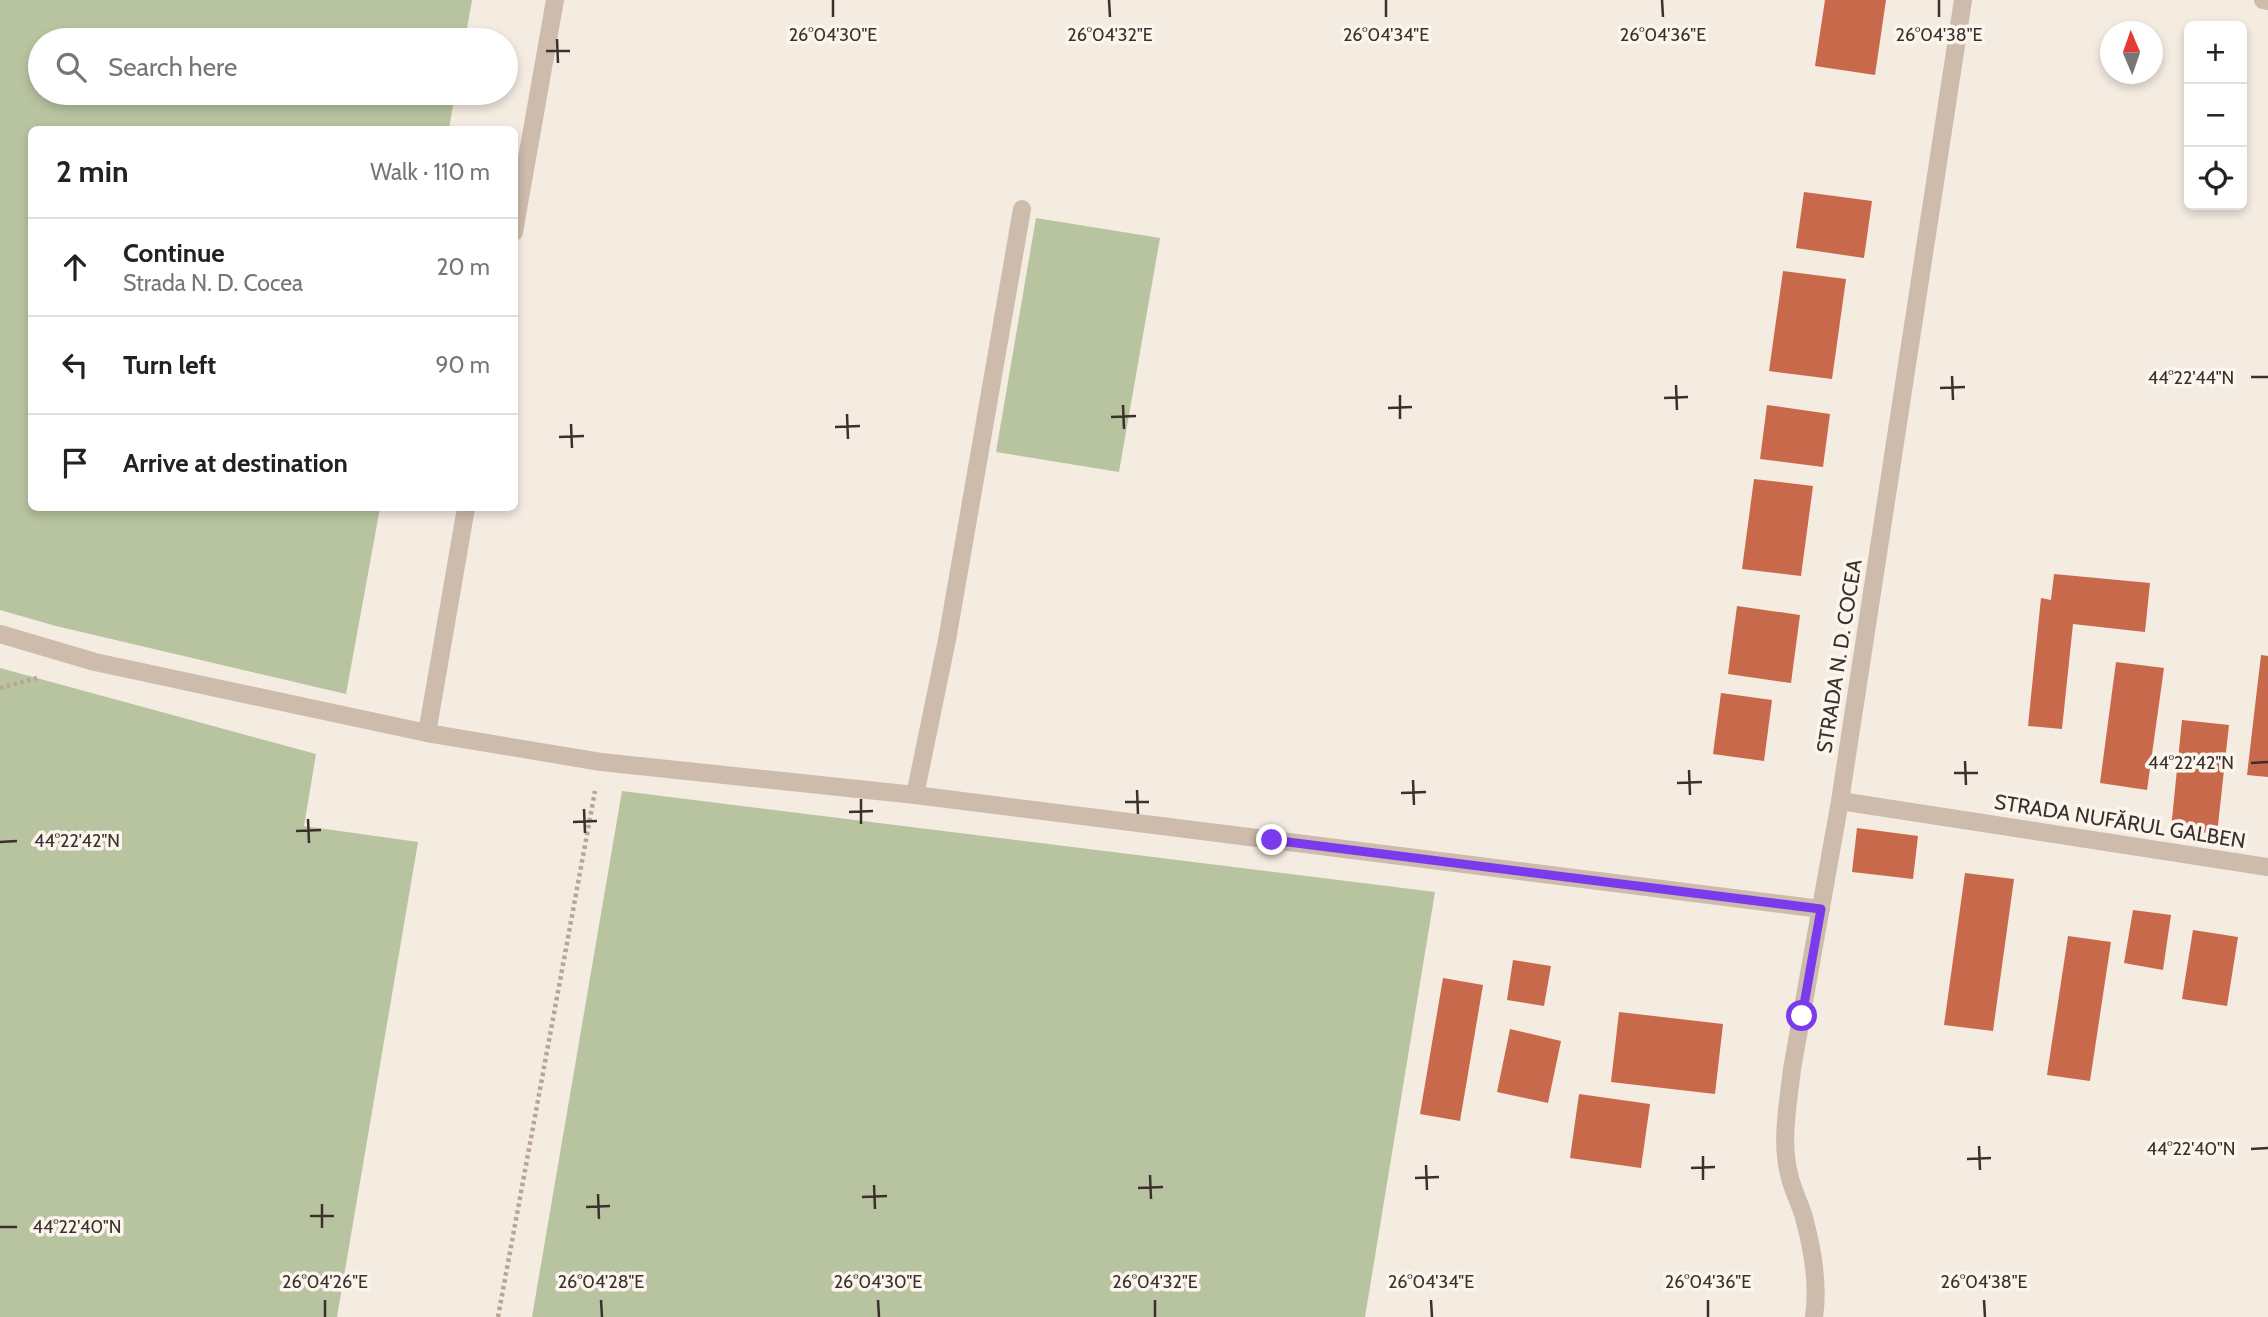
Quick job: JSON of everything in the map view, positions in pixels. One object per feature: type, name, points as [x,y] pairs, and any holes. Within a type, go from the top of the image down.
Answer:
[{"type":"street","points":[[518,209],[555,0]]},
{"type":"street","name":"STRADA N. D. COCEA","points":[[1814,1317],[1816,1305],[1813,1258],[1803,1214],[1790,1177],[1785,1145],[1792,1069],[1840,800],[1963,0]]},
{"type":"street","points":[[915,795],[947,640],[1022,209]]},
{"type":"street","points":[[427,733],[465,511]]},
{"type":"street","points":[[0,634],[95,662],[427,733],[601,762],[915,795],[1821,909]]},
{"type":"street","name":"STRADA NUFĂRUL GALBEN","points":[[1840,800],[2268,867]]},
{"type":"path","points":[[498,1317],[601,762]]},
{"type":"green space","points":[[0,0],[472,0],[467,28],[28,28],[28,105],[453,105],[450,126],[28,126],[28,511],[379,511],[346,694],[56,626],[0,610]]},
{"type":"green space","points":[[1036,218],[1160,238],[1119,472],[996,452]]},
{"type":"green space","points":[[0,668],[316,754],[304,826],[418,842],[337,1317],[0,1317]]},
{"type":"green space","points":[[622,791],[1435,892],[1365,1317],[532,1317]]},
{"type":"building","points":[[1825,0],[1886,0],[1875,75],[1815,66]]},
{"type":"building","points":[[1804,192],[1872,201],[1864,258],[1796,248]]},
{"type":"building","points":[[1783,271],[1846,279],[1832,379],[1769,371]]},
{"type":"building","points":[[1767,405],[1830,414],[1823,467],[1760,459]]},
{"type":"building","points":[[1754,479],[1813,486],[1801,576],[1742,569]]},
{"type":"building","points":[[2054,574],[2150,583],[2145,632],[2073,624],[2062,729],[2028,726],[2041,598],[2051,600]]},
{"type":"building","points":[[1737,606],[1800,615],[1791,683],[1728,674]]},
{"type":"building","points":[[2261,655],[2268,656],[2268,777],[2247,775]]},
{"type":"building","points":[[2116,662],[2164,668],[2147,790],[2100,783]]},
{"type":"building","points":[[1721,693],[1772,700],[1764,761],[1713,754]]},
{"type":"building","points":[[2182,720],[2229,725],[2217,834],[2171,829]]},
{"type":"building","points":[[1857,828],[1918,836],[1913,879],[1852,872]]},
{"type":"building","points":[[1965,873],[2014,879],[1993,1031],[1944,1025]]},
{"type":"building","points":[[2133,910],[2171,915],[2163,970],[2124,963]]},
{"type":"building","points":[[2193,930],[2238,937],[2227,1006],[2182,999]]},
{"type":"building","points":[[2068,936],[2111,942],[2090,1081],[2047,1075]]},
{"type":"building","points":[[1513,960],[1551,966],[1544,1006],[1507,1000]]},
{"type":"building","points":[[1443,978],[1483,985],[1460,1121],[1420,1114]]},
{"type":"building","points":[[1619,1012],[1723,1024],[1715,1094],[1611,1082]]},
{"type":"building","points":[[1510,1029],[1561,1041],[1548,1103],[1497,1092]]},
{"type":"building","points":[[1579,1094],[1650,1104],[1641,1168],[1570,1158]]},
{"type":"route","points":[[1272,840],[1821,909],[1802,1016]]}]
